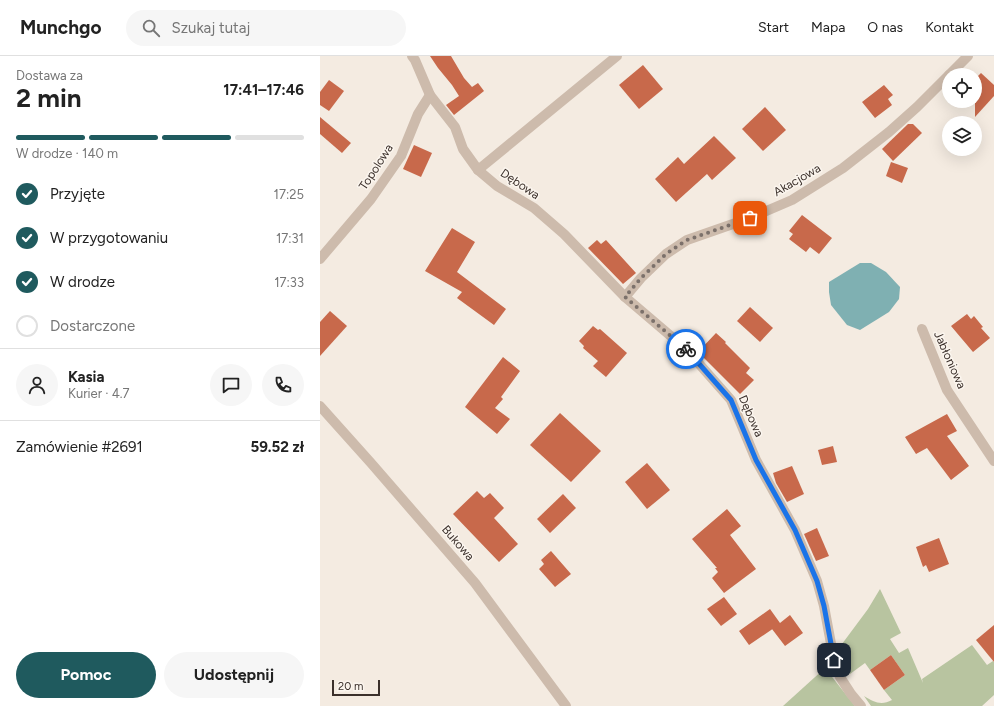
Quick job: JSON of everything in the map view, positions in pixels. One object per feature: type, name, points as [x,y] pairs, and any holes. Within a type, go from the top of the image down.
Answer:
[{"type":"street","points":[[412,56],[430,95]]},
{"type":"street","points":[[478,170],[617,56]]},
{"type":"street","name":"Akacjowa","points":[[956,68],[968,56]]},
{"type":"street","name":"Akacjowa","points":[[625,297],[641,278],[666,254],[687,240],[750,218],[792,200],[843,168],[889,132],[942,82]]},
{"type":"street","name":"Dębowa","points":[[430,95],[455,127],[463,149],[478,170],[497,186],[534,208],[564,234],[625,297],[686,349],[731,400],[756,460],[795,530],[817,581],[824,606],[834,660],[840,677],[851,694],[862,706]]},
{"type":"street","name":"Topolowa","points":[[320,259],[371,199],[401,156],[418,114],[430,95]]},
{"type":"street","name":"Jabłoniowa","points":[[922,329],[948,390],[994,461]]},
{"type":"street","name":"Bukowa","points":[[320,406],[475,583],[566,706]]},
{"type":"green space","points":[[880,589],[901,633],[890,639],[899,653],[908,648],[923,683],[922,679],[972,645],[987,665],[993,661],[994,662],[994,695],[982,706],[871,706],[864,696],[881,703],[892,700],[884,690],[905,675],[891,655],[870,670],[865,663],[850,674],[839,648],[868,609]]},
{"type":"green space","points":[[825,668],[855,706],[783,706]]},
{"type":"water","points":[[860,263],[871,263],[886,272],[900,287],[899,299],[889,312],[860,330],[847,325],[831,305],[829,282]]},
{"type":"building","points":[[430,56],[451,56],[464,78],[472,87],[478,83],[484,91],[454,115],[446,105],[459,96]]},
{"type":"building","points":[[643,65],[663,89],[639,109],[619,85]]},
{"type":"building","points":[[982,74],[994,85],[994,96],[975,116],[975,108],[982,108]]},
{"type":"building","points":[[329,80],[344,91],[329,111],[320,105],[320,92]]},
{"type":"building","points":[[884,85],[893,95],[888,99],[892,105],[875,118],[862,102]]},
{"type":"building","points":[[765,107],[786,130],[763,151],[742,129]]},
{"type":"building","points":[[320,117],[351,143],[342,153],[320,134]]},
{"type":"building","points":[[908,124],[913,124],[922,133],[893,161],[882,149]]},
{"type":"building","points":[[714,136],[736,158],[712,180],[707,174],[676,202],[655,179],[678,157],[684,164]]},
{"type":"building","points":[[414,145],[432,153],[421,177],[403,169]]},
{"type":"building","points":[[891,162],[908,168],[902,183],[886,176]]},
{"type":"building","points":[[802,215],[832,238],[819,254],[810,247],[806,252],[789,239],[793,234],[789,231]]},
{"type":"building","points":[[452,228],[475,242],[457,272],[506,309],[494,325],[457,298],[462,292],[425,271]]},
{"type":"building","points":[[597,240],[601,244],[606,240],[636,273],[623,284],[588,248]]},
{"type":"building","points":[[750,307],[773,328],[760,342],[737,321]]},
{"type":"building","points":[[330,311],[347,326],[320,356],[320,322]]},
{"type":"building","points":[[967,314],[971,319],[974,316],[983,327],[981,328],[990,338],[973,352],[951,326]]},
{"type":"building","points":[[593,326],[598,330],[600,329],[627,353],[606,377],[593,366],[598,361],[583,348],[584,346],[579,341]]},
{"type":"building","points":[[716,333],[750,368],[746,373],[754,380],[740,394],[698,352]]},
{"type":"building","points":[[503,357],[520,371],[501,397],[503,399],[495,408],[510,419],[497,434],[465,407]]},
{"type":"building","points":[[560,413],[601,451],[571,482],[530,445]]},
{"type":"building","points":[[947,414],[957,431],[947,436],[969,466],[951,480],[927,448],[916,454],[905,437]]},
{"type":"building","points":[[833,446],[837,462],[822,465],[818,450]]},
{"type":"building","points":[[647,463],[670,490],[647,509],[625,482]]},
{"type":"building","points":[[792,466],[804,494],[787,502],[776,483],[773,473]]},
{"type":"building","points":[[477,491],[484,498],[490,493],[504,508],[494,518],[518,544],[499,562],[453,514]]},
{"type":"building","points":[[563,494],[576,508],[550,533],[537,519]]},
{"type":"building","points":[[727,509],[741,526],[730,535],[756,569],[724,593],[712,578],[718,572],[715,568],[717,568],[692,539]]},
{"type":"building","points":[[817,528],[829,556],[816,561],[804,534]]},
{"type":"building","points":[[939,538],[949,564],[929,572],[926,565],[923,567],[916,547]]},
{"type":"building","points":[[551,551],[571,574],[555,587],[539,569],[544,564],[541,560]]},
{"type":"building","points":[[724,597],[737,614],[721,626],[707,609]]},
{"type":"building","points":[[770,609],[780,623],[790,615],[803,633],[785,646],[772,629],[749,645],[739,631]]},
{"type":"building","points":[[994,625],[994,662],[976,640]]},
{"type":"building","points":[[891,655],[905,675],[884,690],[870,670]]},
{"type":"way so far","points":[[686,349],[625,297],[641,278],[666,254],[687,240],[750,218]]},
{"type":"route","points":[[686,349],[731,400],[756,460],[795,530],[817,581],[824,606],[834,660]]}]
